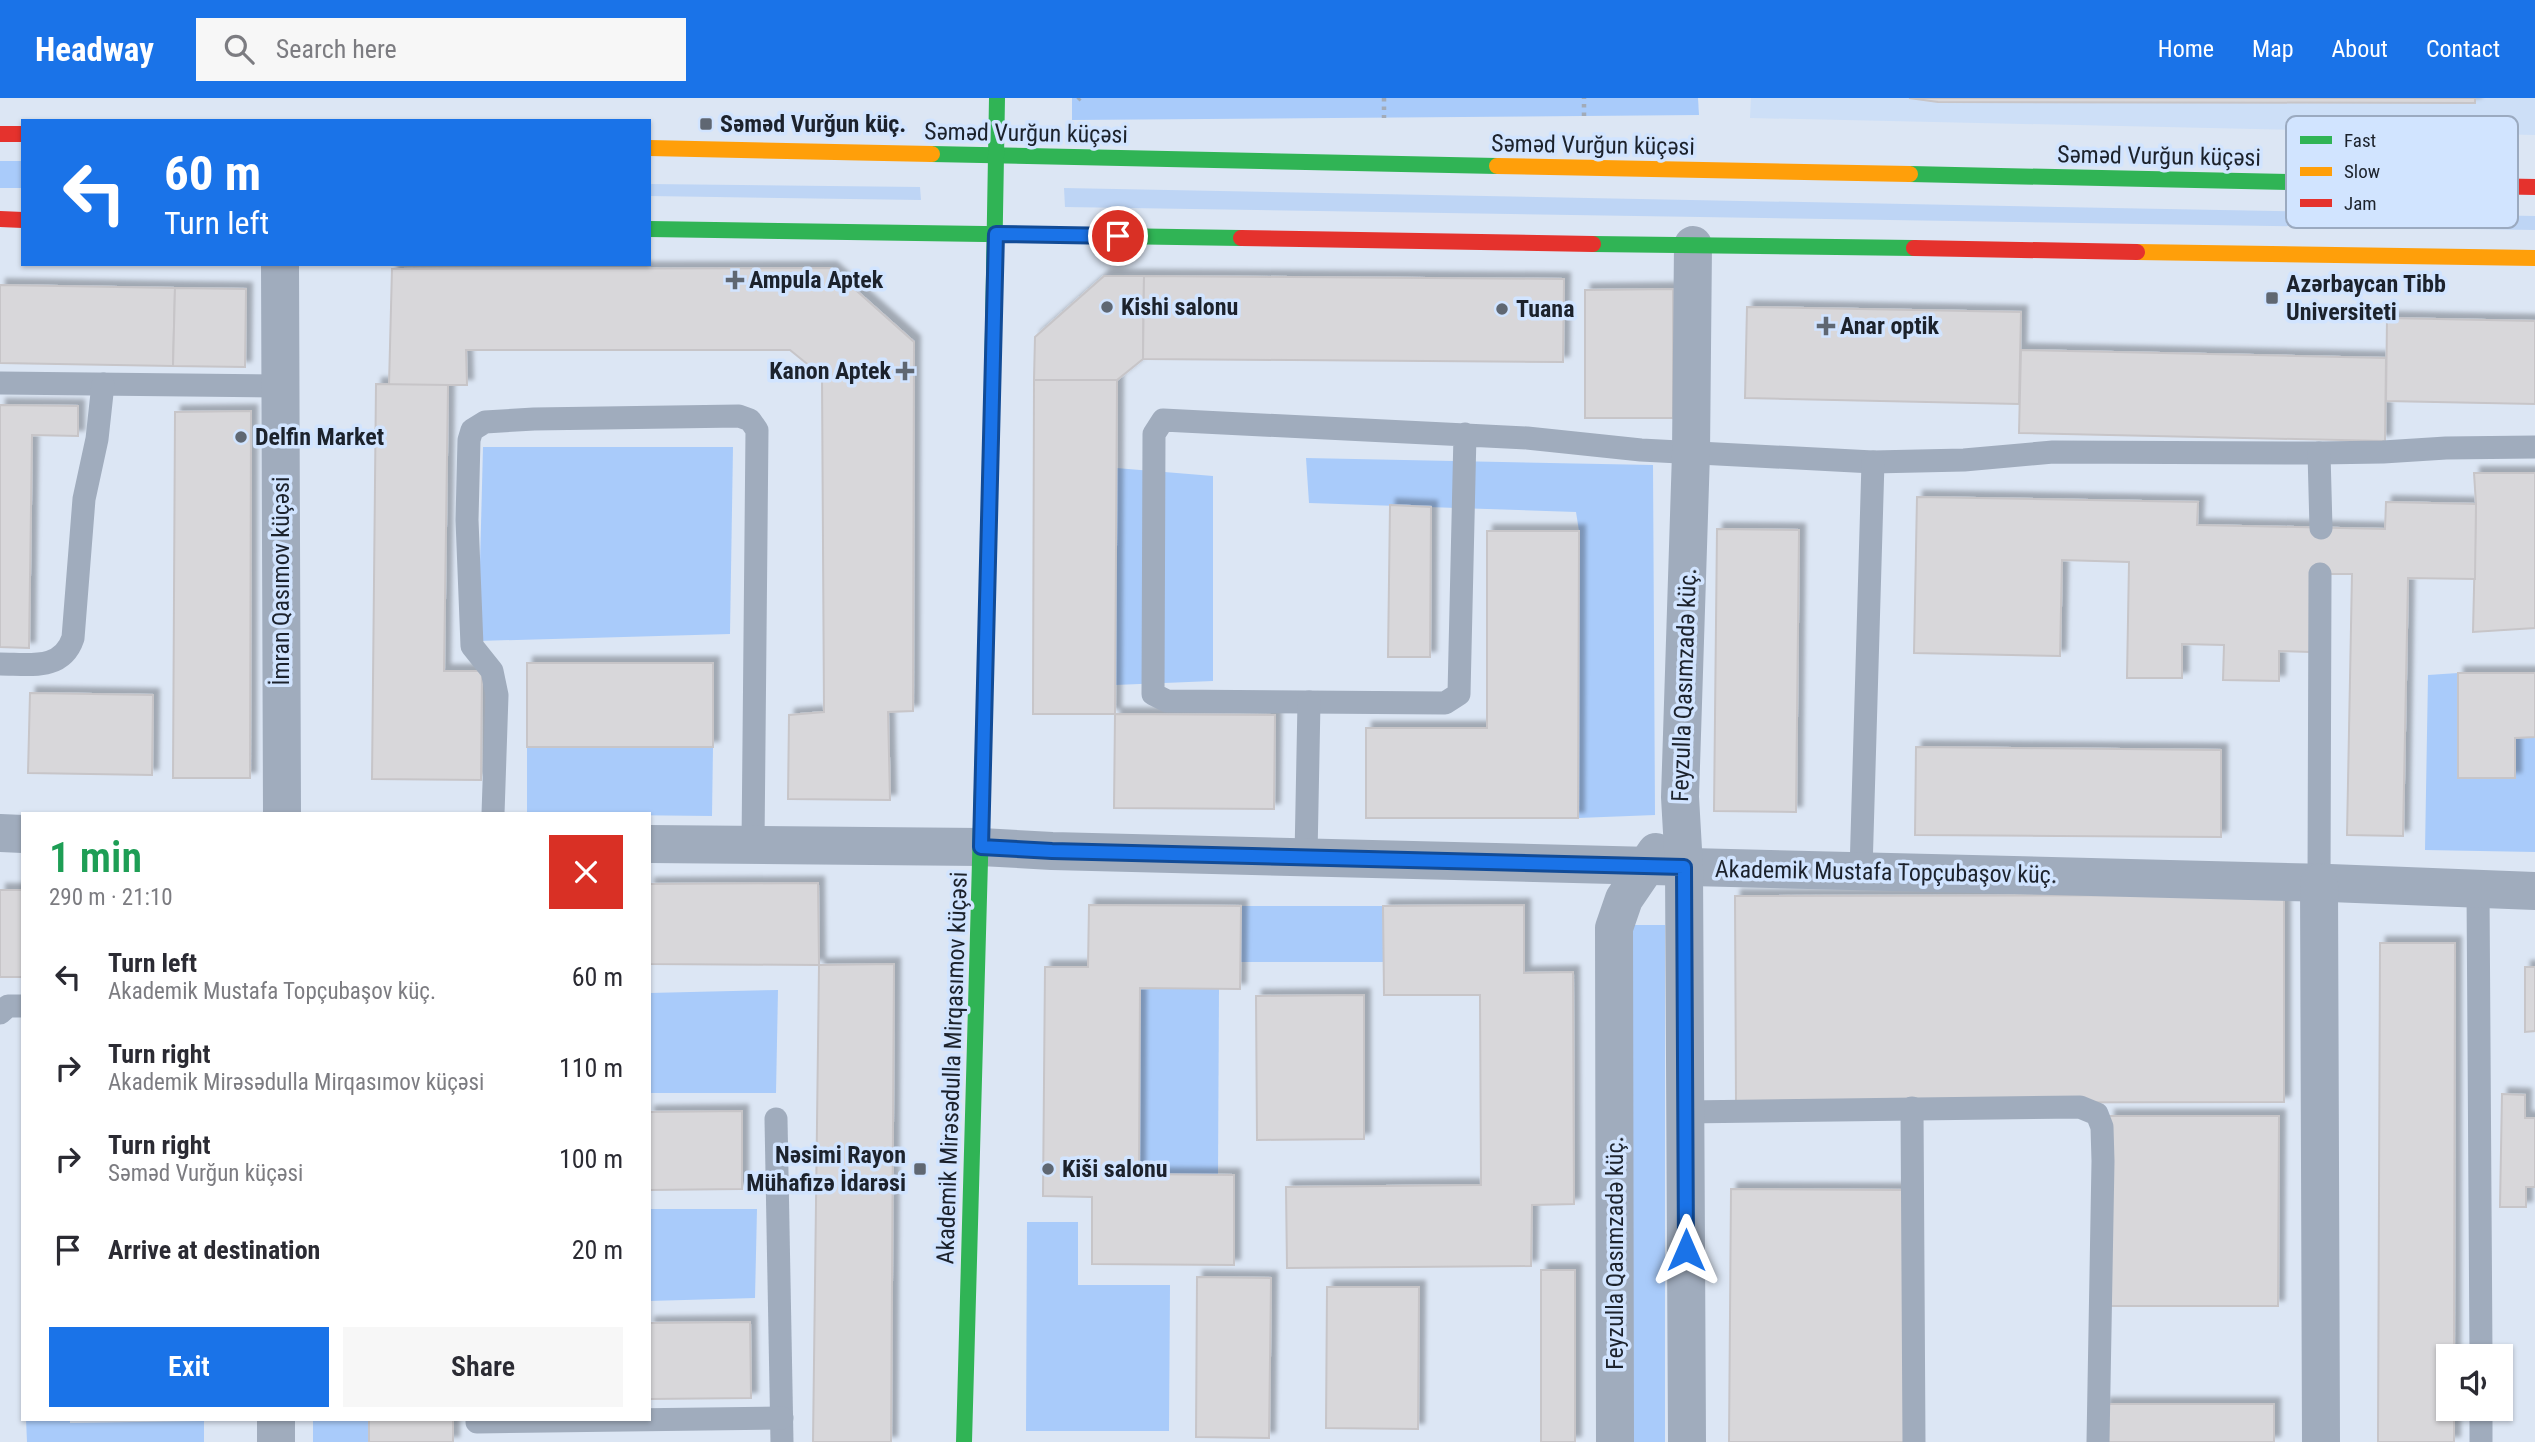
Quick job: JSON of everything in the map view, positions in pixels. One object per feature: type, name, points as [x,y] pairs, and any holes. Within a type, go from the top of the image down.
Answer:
[{"type":"main road","points":[[997,155],[998,98]]},
{"type":"main road","points":[[0,134],[21,134]]},
{"type":"main road","name":"Səməd Vurğun küçəsi","points":[[651,148],[2286,182]]},
{"type":"main road","name":"Akademik Mirəsədulla Mirqasımov küçəsi","points":[[964,1442],[997,155]]},
{"type":"main road","points":[[0,219],[21,219]]},
{"type":"main road","points":[[651,229],[2535,258]]},
{"type":"street","name":"Feyzulla Qasımzadə küç.","points":[[1615,1442],[1614,928],[1624,899],[1644,867],[1680,823],[1691,453],[1693,245]]},
{"type":"street","name":"İmran Qasımov küçəsi","points":[[280,266],[282,812]]},
{"type":"street","points":[[1680,823],[1684,867],[1687,1442]]},
{"type":"street","points":[[0,833],[21,834]]},
{"type":"street","name":"Akademik Mustafa Topçubaşov küç.","points":[[651,844],[981,847],[2535,891]]},
{"type":"street","points":[[2319,883],[2321,1442]]},
{"type":"street","points":[[276,1421],[276,1442]]},
{"type":"lane","points":[[0,383],[280,386]]},
{"type":"lane","points":[[0,664],[33,664],[59,659],[68,652],[73,638],[84,499],[97,439],[103,384]]},
{"type":"lane","points":[[492,812],[497,695],[492,671],[472,646],[467,520],[469,440],[472,430],[485,422],[534,419],[739,416],[750,420],[757,429],[753,845]]},
{"type":"lane","points":[[1465,434],[1459,694],[1445,704],[1167,701],[1153,694],[1154,434],[1163,420],[1465,434],[1691,453],[1873,462],[1964,460],[2053,452],[2319,453],[2535,447]]},
{"type":"lane","points":[[2319,453],[2321,528]]},
{"type":"lane","points":[[1861,871],[1873,462]]},
{"type":"lane","points":[[2319,883],[2320,574]]},
{"type":"lane","points":[[1306,856],[1309,702]]},
{"type":"lane","points":[[2479,889],[2481,1344]]},
{"type":"lane","points":[[0,1013],[8,1006],[21,1006]]},
{"type":"lane","points":[[1685,1112],[2080,1107],[2096,1114],[2102,1127],[2103,1161],[2098,1442]]},
{"type":"lane","points":[[1912,1108],[1914,1442]]},
{"type":"lane","points":[[776,1119],[782,1442]]},
{"type":"lane","points":[[477,1428],[782,1418]]},
{"type":"lane","points":[[2481,1421],[2481,1442]]},
{"type":"path","points":[[1384,98],[1384,118]]},
{"type":"path","points":[[1584,98],[1584,116]]},
{"type":"shaded area","points":[[1072,98],[1698,98],[1699,115],[1072,120]]},
{"type":"shaded area","points":[[1751,98],[2535,98],[2535,135],[2518,135],[2518,116],[2286,116],[2286,130],[1750,118]]},
{"type":"shaded area","points":[[0,161],[21,161],[21,188],[0,188]]},
{"type":"shaded area","points":[[651,184],[920,187],[921,200],[651,196]]},
{"type":"shaded area","points":[[1064,188],[2286,211],[2286,226],[1065,207]]},
{"type":"shaded area","points":[[2518,216],[2535,216],[2535,230],[2407,228],[2518,228]]},
{"type":"shaded area","points":[[483,447],[733,447],[730,634],[478,641]]},
{"type":"shaded area","points":[[1306,458],[1653,465],[1655,815],[1578,818],[1579,531],[1576,512],[1309,503]]},
{"type":"shaded area","points":[[1116,468],[1213,476],[1213,681],[1115,685]]},
{"type":"shaded area","points":[[2458,673],[2459,778],[2514,777],[2515,738],[2535,737],[2535,852],[2425,850],[2428,675]]},
{"type":"shaded area","points":[[527,747],[713,747],[712,816],[651,815],[651,812],[527,812]]},
{"type":"shaded area","points":[[1241,906],[1383,906],[1383,962],[1241,962]]},
{"type":"shaded area","points":[[1633,925],[1665,925],[1665,1442],[1633,1442]]},
{"type":"shaded area","points":[[1140,988],[1219,989],[1218,1175],[1139,1174]]},
{"type":"shaded area","points":[[778,990],[776,1093],[651,1093],[651,993]]},
{"type":"shaded area","points":[[651,1209],[757,1209],[755,1298],[651,1301]]},
{"type":"shaded area","points":[[1027,1222],[1078,1222],[1078,1285],[1170,1285],[1169,1431],[1026,1431]]},
{"type":"shaded area","points":[[26,1421],[204,1421],[204,1442],[27,1442]]},
{"type":"shaded area","points":[[313,1421],[369,1421],[369,1442],[313,1442]]},
{"type":"building","points":[[1909,98],[2475,98],[2475,103],[1938,102]]},
{"type":"building","points":[[831,268],[914,342],[913,711],[888,712],[890,800],[788,799],[789,715],[824,712],[822,376],[790,350],[466,350],[467,385],[389,385],[392,269]]},
{"type":"building","name":"Kishi salonu","points":[[1104,276],[1144,276],[1143,359],[1117,380],[1034,380],[1035,337]]},
{"type":"building","points":[[1144,276],[1564,279],[1563,362],[1143,359]]},
{"type":"building","points":[[0,285],[175,288],[173,366],[0,363]]},
{"type":"building","points":[[175,288],[246,289],[245,367],[173,366]]},
{"type":"building","points":[[1673,289],[1673,418],[1585,418],[1585,290]]},
{"type":"building","points":[[1747,307],[2021,312],[2019,404],[1745,398]]},
{"type":"building","points":[[2387,318],[2535,321],[2535,404],[2386,401]]},
{"type":"building","points":[[2021,350],[2386,358],[2385,441],[2019,433]]},
{"type":"building","points":[[1034,380],[1117,380],[1115,714],[1033,714]]},
{"type":"building","points":[[376,384],[448,385],[444,671],[482,671],[481,780],[372,779]]},
{"type":"building","points":[[0,405],[78,406],[78,436],[32,435],[29,648],[0,647]]},
{"type":"building","points":[[251,411],[250,778],[173,778],[175,412]]},
{"type":"building","points":[[2474,473],[2535,473],[2535,628],[2473,632],[2476,504]]},
{"type":"building","points":[[1917,497],[2198,502],[2197,525],[2385,529],[2386,502],[2476,504],[2475,579],[2408,578],[2403,836],[2347,835],[2352,574],[2312,574],[2310,652],[2279,651],[2279,681],[2223,680],[2224,645],[2182,644],[2182,678],[2127,678],[2129,562],[2062,560],[2060,656],[1914,653]]},
{"type":"building","points":[[1390,505],[1431,507],[1430,657],[1388,657]]},
{"type":"building","points":[[1717,529],[1799,530],[1796,812],[1714,811]]},
{"type":"building","points":[[1487,531],[1579,531],[1578,818],[1366,818],[1366,728],[1487,728]]},
{"type":"building","points":[[527,663],[713,663],[713,747],[527,747]]},
{"type":"building","points":[[2458,673],[2535,673],[2535,737],[2515,738],[2515,778],[2458,778]]},
{"type":"building","points":[[30,693],[153,695],[152,775],[28,773]]},
{"type":"building","points":[[1115,714],[1275,715],[1274,809],[1114,808]]},
{"type":"building","points":[[1916,747],[2221,750],[2221,837],[1915,835]]},
{"type":"building","points":[[818,883],[819,965],[651,964],[651,884]]},
{"type":"building","points":[[0,890],[21,890],[21,977],[0,977]]},
{"type":"building","points":[[2284,895],[2284,1102],[1736,1103],[1735,896]]},
{"type":"building","points":[[1089,905],[1241,906],[1240,989],[1140,988],[1139,1174],[1234,1175],[1234,1265],[1092,1264],[1092,1197],[1043,1196],[1045,967],[1088,967]]},
{"type":"building","points":[[1524,905],[1524,973],[1573,972],[1574,1204],[1532,1205],[1531,1266],[1287,1268],[1286,1187],[1481,1185],[1480,995],[1384,995],[1383,906]]},
{"type":"building","points":[[2380,943],[2455,943],[2454,1344],[2436,1344],[2436,1421],[2454,1421],[2454,1442],[2378,1442]]},
{"type":"building","points":[[894,964],[891,1442],[813,1442],[819,965]]},
{"type":"building","points":[[2525,967],[2535,967],[2535,1031],[2525,1032]]},
{"type":"building","points":[[1364,995],[1364,1139],[1257,1140],[1256,996]]},
{"type":"building","points":[[2502,1094],[2525,1095],[2525,1118],[2535,1118],[2535,1187],[2526,1187],[2526,1207],[2500,1207]]},
{"type":"building","points":[[742,1111],[742,1189],[651,1190],[651,1112]]},
{"type":"building","points":[[2109,1116],[2279,1116],[2278,1306],[2109,1306]]},
{"type":"building","points":[[1731,1189],[1909,1190],[1907,1442],[1729,1442]]},
{"type":"building","points":[[1541,1270],[1575,1270],[1575,1442],[1541,1442]]},
{"type":"building","points":[[1197,1277],[1271,1278],[1269,1438],[1196,1437]]},
{"type":"building","points":[[1327,1287],[1419,1287],[1418,1429],[1326,1428]]},
{"type":"building","points":[[750,1322],[751,1398],[651,1399],[651,1323]]},
{"type":"building","points":[[2104,1404],[2274,1404],[2274,1442],[2104,1442]]},
{"type":"building","points":[[369,1421],[453,1421],[453,1442],[369,1442]]},
{"type":"traffic: fast","points":[[991,447],[997,98]]},
{"type":"traffic: fast","points":[[932,154],[1497,166]]},
{"type":"traffic: fast","points":[[1910,174],[2286,182]]},
{"type":"traffic: fast","points":[[651,229],[1241,238]]},
{"type":"traffic: fast","points":[[1593,244],[1914,248]]},
{"type":"traffic: fast","points":[[964,1442],[983,752]]},
{"type":"traffic: slow","points":[[651,148],[932,154]]},
{"type":"traffic: slow","points":[[1497,166],[1910,174]]},
{"type":"traffic: slow","points":[[2137,252],[2535,258]]},
{"type":"traffic: slow","points":[[983,752],[991,447]]},
{"type":"traffic: jam","points":[[0,134],[21,134]]},
{"type":"traffic: jam","points":[[2518,187],[2535,187]]},
{"type":"traffic: jam","points":[[0,219],[21,220]]},
{"type":"traffic: jam","points":[[1241,238],[1593,244]]},
{"type":"traffic: jam","points":[[1914,248],[2137,252]]},
{"type":"place","name":"Səməd Vurğun küç.","points":[[706,124]]},
{"type":"place","name":"Ampula Aptek","points":[[735,280]]},
{"type":"place","name":"Azərbaycan Tibb Universiteti","points":[[2272,298]]},
{"type":"place","name":"Kishi salonu","points":[[1107,307]]},
{"type":"place","name":"Tuana","points":[[1502,309]]},
{"type":"place","name":"Anar optik","points":[[1826,326]]},
{"type":"place","name":"Kanon Aptek","points":[[905,371]]},
{"type":"place","name":"Delfin Market","points":[[241,437]]},
{"type":"place","name":"Nəsimi Rayon Mühafizə İdarəsi","points":[[920,1169]]},
{"type":"place","name":"Kiši salonu","points":[[1048,1169]]},
{"type":"route","points":[[1118,236],[996,234],[981,847],[1684,867],[1686,1250]]}]
